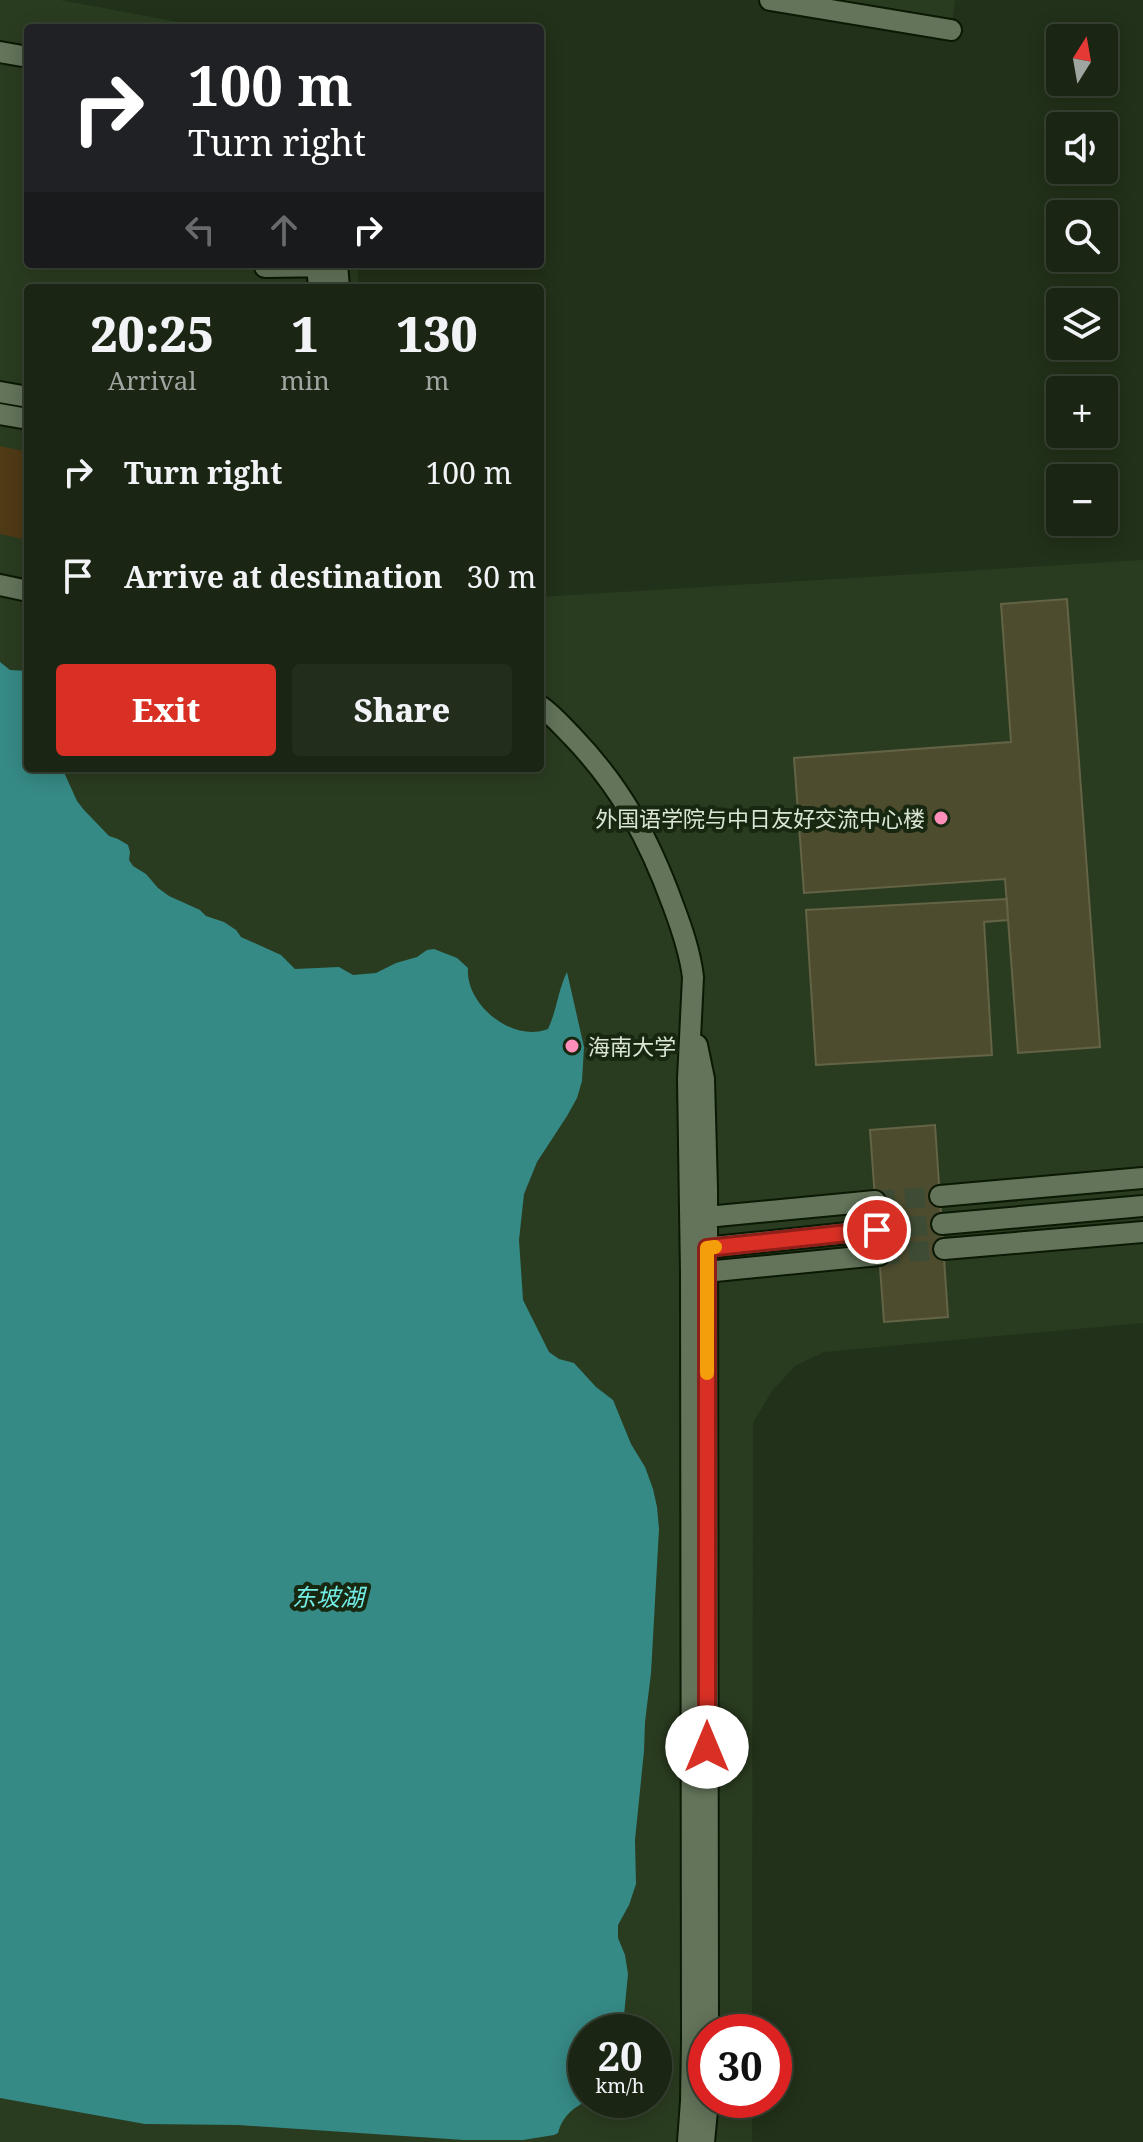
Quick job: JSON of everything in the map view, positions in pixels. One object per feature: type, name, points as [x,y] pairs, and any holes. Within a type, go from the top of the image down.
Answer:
[{"type":"street","points":[[770,0],[951,30]]},
{"type":"street","points":[[0,38],[24,42]]},
{"type":"street","points":[[0,52],[24,56]]},
{"type":"street","points":[[0,392],[24,396]]},
{"type":"street","points":[[0,414],[24,418]]},
{"type":"street","points":[[0,571],[24,576]]},
{"type":"street","points":[[0,585],[24,590]]},
{"type":"street","points":[[544,696],[591,741],[629,797],[665,860],[698,957],[697,1050],[704,1079],[699,1218],[692,2042],[688,2142]]},
{"type":"street","points":[[544,710],[594,760],[643,833],[657,861],[686,940],[693,977],[688,1079],[699,1218]]},
{"type":"street","points":[[940,1196],[1143,1178]]},
{"type":"street","points":[[699,1218],[875,1201]]},
{"type":"street","points":[[848,1204],[851,1258]]},
{"type":"street","points":[[942,1224],[1143,1206]]},
{"type":"street","points":[[699,1249],[877,1230]]},
{"type":"street","points":[[944,1249],[1143,1232]]},
{"type":"street","points":[[699,1273],[879,1255]]},
{"type":"street","points":[[699,1273],[708,2014]]},
{"type":"street","points":[[704,2142],[706,2118]]},
{"type":"shaded area","name":"海南大学","points":[[0,0],[60,0],[189,24],[24,24],[24,268],[357,268],[359,284],[24,284],[24,772],[544,772],[544,597],[1143,560],[1143,1323],[824,1352],[795,1366],[772,1391],[753,1423],[752,2014],[688,2014],[688,2118],[752,2118],[752,2142],[0,2142]]},
{"type":"shaded area","points":[[780,0],[955,0],[951,30]]},
{"type":"shaded area","points":[[0,446],[24,451],[24,539],[0,534]]},
{"type":"water","name":"东坡湖","points":[[0,662],[10,670],[24,671],[24,772],[64,772],[84,810],[109,836],[128,845],[129,860],[133,866],[146,874],[158,888],[206,916],[224,922],[241,937],[281,955],[295,969],[339,967],[353,975],[376,973],[434,949],[457,958],[468,968],[474,995],[494,1018],[520,1031],[534,1032],[548,1029],[567,972],[584,1047],[582,1081],[577,1098],[537,1162],[524,1194],[519,1240],[523,1300],[549,1352],[574,1363],[613,1400],[631,1444],[645,1467],[657,1507],[659,1529],[651,1673],[635,1840],[636,1884],[618,1925],[618,1938],[628,1974],[624,2014],[568,2014],[568,2114],[558,2133],[523,2140],[464,2140],[238,2125],[145,2124],[0,2098]]},
{"type":"building","name":"外国语学院与中日友好交流中心楼","points":[[1067,599],[1100,1047],[1018,1053],[1005,879],[804,893],[794,758],[1011,742],[1001,604]]},
{"type":"building","points":[[1007,899],[1008,920],[984,922],[992,1055],[816,1065],[806,910]]},
{"type":"building","points":[[935,1125],[948,1317],[884,1322],[870,1130]]},
{"type":"tunnel","points":[[875,1201],[940,1196]]},
{"type":"tunnel","points":[[877,1230],[942,1224]]},
{"type":"tunnel","points":[[879,1255],[944,1249]]},
{"type":"slow traffic","points":[[707,1373],[707,1248],[715,1247]]},
{"type":"place","name":"外国语学院与中日友好交流中心楼","points":[[941,818]]},
{"type":"place","name":"海南大学","points":[[572,1046]]},
{"type":"route","points":[[707,1747],[707,1248],[877,1230]]}]
